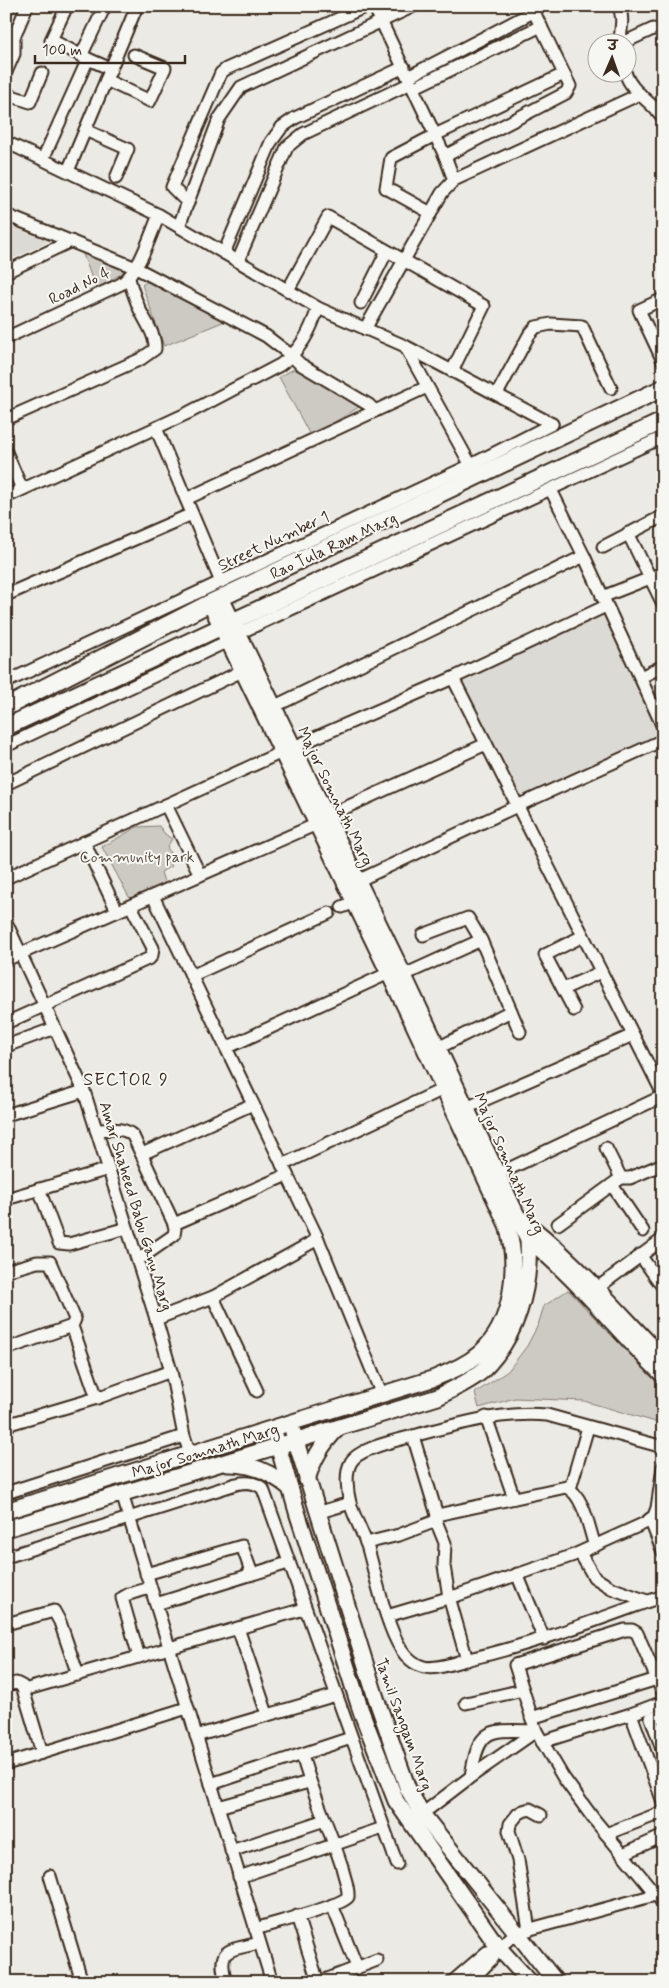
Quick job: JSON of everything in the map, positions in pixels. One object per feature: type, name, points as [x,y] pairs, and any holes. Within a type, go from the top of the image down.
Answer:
[{"type":"main road","name":"Rao Tula Ram Marg","points":[[6,707],[474,471],[663,388]]},
{"type":"main road","name":"Rao Tula Ram Marg","points":[[6,727],[230,631],[663,421]]},
{"type":"street","points":[[6,12],[9,6]]},
{"type":"street","points":[[6,72],[14,54],[11,32],[27,6]]},
{"type":"street","points":[[43,159],[105,6]]},
{"type":"street","points":[[68,171],[137,6]]},
{"type":"street","points":[[188,203],[172,188],[221,73],[226,69],[367,6]]},
{"type":"street","points":[[374,6],[445,156],[454,180]]},
{"type":"street","points":[[179,226],[218,119],[241,87],[414,6]]},
{"type":"street","points":[[618,6],[622,17],[621,32]]},
{"type":"street","points":[[66,8],[51,40],[84,58],[111,69]]},
{"type":"street","points":[[238,261],[285,151],[295,140],[303,134],[409,79],[532,9],[570,86],[566,93],[445,156]]},
{"type":"street","points":[[224,253],[271,142],[282,127],[295,118],[409,79],[541,26]]},
{"type":"street","points":[[636,37],[652,29]]},
{"type":"street","points":[[106,80],[150,100],[165,68],[134,55]]},
{"type":"street","points":[[6,94],[30,102],[42,73]]},
{"type":"street","points":[[431,212],[386,188],[390,158],[564,74]]},
{"type":"street","points":[[217,82],[234,95]]},
{"type":"street","points":[[630,82],[662,114]]},
{"type":"street","points":[[365,329],[442,193],[454,180],[640,94]]},
{"type":"street","points":[[85,130],[128,149],[116,178]]},
{"type":"street","points":[[6,142],[159,214],[318,308],[405,346],[497,394],[529,335],[536,327],[550,324],[582,326],[611,388]]},
{"type":"street","points":[[271,142],[285,151]]},
{"type":"street","points":[[6,419],[141,359],[155,349],[150,330],[139,308],[132,273],[159,214]]},
{"type":"street","points":[[6,215],[71,241],[132,273],[266,336],[300,364],[369,405],[375,411]]},
{"type":"street","points":[[288,290],[328,217],[484,306],[452,370]]},
{"type":"street","points":[[6,272],[71,241]]},
{"type":"street","points":[[361,303],[388,251]]},
{"type":"street","name":"Road No 4","points":[[6,338],[120,284],[132,273]]},
{"type":"street","points":[[663,299],[639,310],[663,361]]},
{"type":"street","points":[[6,497],[156,428],[280,365],[298,349],[311,328],[318,308]]},
{"type":"street","points":[[405,346],[474,471]]},
{"type":"street","points":[[186,499],[427,387]]},
{"type":"street","name":"Street Number 1","points":[[6,682],[221,582],[474,471],[552,424],[497,394]]},
{"type":"street","points":[[156,428],[221,582]]},
{"type":"street","points":[[6,746],[230,631],[551,490],[663,437]]},
{"type":"street","points":[[6,452],[22,489]]},
{"type":"street","points":[[551,490],[584,556],[663,727]]},
{"type":"street","points":[[6,595],[192,514]]},
{"type":"street","points":[[603,547],[663,516]]},
{"type":"street","points":[[628,533],[663,604]]},
{"type":"street","points":[[273,707],[584,556]]},
{"type":"street","points":[[6,878],[288,750],[453,678],[663,573]]},
{"type":"street","name":"Major Somnath Marg","points":[[215,601],[273,707],[288,750]]},
{"type":"street","name":"Major Somnath Marg","points":[[6,1511],[436,1378],[468,1362],[480,1353],[489,1343],[506,1309],[514,1257],[511,1240],[495,1196],[450,1087],[397,974],[288,750],[242,671],[230,631]]},
{"type":"street","points":[[641,677],[663,666]]},
{"type":"street","points":[[6,784],[242,671]]},
{"type":"street","points":[[453,678],[663,1095],[498,1174]]},
{"type":"street","points":[[353,883],[663,740]]},
{"type":"street","points":[[6,960],[200,875],[486,744]]},
{"type":"street","points":[[166,805],[200,875]]},
{"type":"street","points":[[84,842],[117,911]]},
{"type":"street","name":"Major Somnath Marg","points":[[6,1529],[438,1397],[480,1372],[501,1348],[521,1308],[527,1278],[528,1239],[466,1108],[450,1087],[438,1048],[397,974],[348,905],[353,883]]},
{"type":"street","points":[[153,896],[318,1239],[382,1395]]},
{"type":"street","points":[[6,1023],[152,955],[153,948],[131,906]]},
{"type":"street","points":[[191,976],[329,914]]},
{"type":"street","points":[[423,935],[468,918],[481,940],[520,1032]]},
{"type":"street","name":"Amar Shaheed Babu Ganu Marg","points":[[6,922],[84,1091],[156,1319],[171,1371],[184,1436],[190,1453]]},
{"type":"street","points":[[574,1010],[545,955],[583,936]]},
{"type":"street","points":[[226,1048],[481,940]]},
{"type":"street","points":[[563,989],[601,972]]},
{"type":"street","points":[[438,1048],[511,1011]]},
{"type":"street","points":[[6,1046],[55,1028]]},
{"type":"street","points":[[466,1108],[633,1035]]},
{"type":"street","points":[[174,1224],[450,1087]]},
{"type":"street","points":[[6,1115],[84,1091]]},
{"type":"street","points":[[142,1154],[253,1104]]},
{"type":"street","points":[[96,1130],[126,1130],[133,1136],[174,1224],[174,1235],[138,1260]]},
{"type":"street","points":[[606,1148],[617,1182],[643,1231]]},
{"type":"street","points":[[558,1224],[617,1182],[663,1164]]},
{"type":"street","points":[[6,1199],[109,1168]]},
{"type":"street","points":[[38,1189],[59,1243],[69,1244],[127,1228]]},
{"type":"street","points":[[517,1216],[550,1242],[663,1375]]},
{"type":"street","points":[[156,1319],[212,1297],[318,1239]]},
{"type":"street","points":[[528,1239],[592,1293],[663,1358]]},
{"type":"street","points":[[592,1293],[663,1239]]},
{"type":"street","points":[[640,1255],[658,1271],[663,1287]]},
{"type":"street","points":[[6,1271],[37,1262],[50,1262],[76,1319],[72,1326],[6,1349]]},
{"type":"street","points":[[212,1297],[257,1391]]},
{"type":"street","points":[[72,1326],[97,1398]]},
{"type":"street","points":[[6,1425],[97,1398],[171,1371]]},
{"type":"street","points":[[663,1447],[547,1415],[530,1414],[486,1417],[413,1436],[358,1454],[350,1462],[348,1472],[350,1503],[366,1543],[387,1616],[400,1647],[406,1656],[416,1664],[433,1668],[468,1660],[544,1639],[663,1596]]},
{"type":"street","points":[[486,1417],[514,1498]]},
{"type":"street","name":"Tamil Sangam Marg","points":[[290,1424],[376,1698],[408,1789],[422,1814],[523,1931],[556,1982]]},
{"type":"street","points":[[570,1489],[588,1426]]},
{"type":"street","points":[[307,1480],[318,1451],[339,1427]]},
{"type":"street","points":[[273,1429],[360,1711],[396,1801],[497,1949],[530,1982]]},
{"type":"street","points":[[6,1493],[184,1436]]},
{"type":"street","points":[[413,1436],[445,1543],[444,1566],[449,1597],[468,1660]]},
{"type":"street","points":[[218,1464],[249,1466],[278,1478],[290,1488]]},
{"type":"street","points":[[387,1616],[580,1553],[645,1523],[657,1508],[663,1467]]},
{"type":"street","points":[[6,1557],[236,1484],[254,1483],[263,1489],[304,1609],[397,1864]]},
{"type":"street","points":[[366,1543],[399,1535],[436,1518],[566,1487],[580,1501],[595,1546]]},
{"type":"street","points":[[122,1494],[272,1982]]},
{"type":"street","points":[[317,1513],[350,1503]]},
{"type":"street","points":[[650,1519],[663,1552]]},
{"type":"street","points":[[146,1574],[242,1546],[252,1574]]},
{"type":"street","points":[[580,1553],[594,1577],[611,1588],[647,1601]]},
{"type":"street","points":[[156,1604],[288,1563]]},
{"type":"street","points":[[517,1574],[544,1639]]},
{"type":"street","points":[[139,1657],[122,1598],[150,1588]]},
{"type":"street","points":[[24,1690],[304,1609]]},
{"type":"street","points":[[6,1624],[54,1611],[60,1622],[78,1675]]},
{"type":"street","points":[[238,1628],[267,1714]]},
{"type":"street","points":[[452,1982],[468,1979],[487,1952],[497,1949],[523,1931],[659,1899],[563,1777],[536,1731],[515,1665],[629,1629],[637,1633],[663,1693]]},
{"type":"street","points":[[531,1718],[657,1678]]},
{"type":"street","points":[[6,1685],[19,1683],[24,1690],[42,1753]]},
{"type":"street","points":[[466,1703],[523,1690]]},
{"type":"street","points":[[196,1736],[336,1695]]},
{"type":"street","points":[[542,1742],[663,1702]]},
{"type":"street","points":[[6,1764],[187,1708]]},
{"type":"street","points":[[631,1714],[663,1802]]},
{"type":"street","points":[[663,1714],[651,1718],[663,1752]]},
{"type":"street","points":[[471,1776],[478,1743],[485,1736],[494,1731],[536,1731]]},
{"type":"street","points":[[422,1814],[471,1776],[536,1731]]},
{"type":"street","points":[[211,1784],[351,1738]]},
{"type":"street","points":[[255,1929],[346,1900],[348,1893],[335,1844],[309,1782],[302,1755]]},
{"type":"street","points":[[218,1807],[309,1782]]},
{"type":"street","points":[[523,1931],[518,1860],[509,1831],[510,1824],[518,1814],[530,1809],[541,1815]]},
{"type":"street","points":[[606,1834],[663,1812]]},
{"type":"street","points":[[231,1851],[325,1820]]},
{"type":"street","points":[[239,1877],[384,1828]]},
{"type":"street","points":[[623,1854],[663,1836]]},
{"type":"street","points":[[50,1876],[82,1982]]},
{"type":"street","points":[[332,1905],[358,1967]]},
{"type":"street","points":[[297,1916],[319,1982],[377,1960]]},
{"type":"street","points":[[226,1982],[221,1965],[223,1956],[227,1952],[260,1942]]},
{"type":"shaded area","points":[[6,215],[55,238],[6,262]]},
{"type":"shaded area","points":[[603,611],[660,733],[656,739],[517,803],[459,680]]},
{"type":"green space","points":[[81,249],[126,271],[96,289]]},
{"type":"green space","points":[[150,279],[225,321],[164,346],[142,285]]},
{"type":"green space","points":[[294,369],[367,402],[311,437],[279,377]]},
{"type":"green space","name":"Community park","points":[[159,826],[172,839],[167,847],[170,853],[163,858],[171,866],[161,872],[165,885],[133,899],[129,897],[102,847],[137,827]]},
{"type":"green space","points":[[568,1290],[663,1389],[663,1416],[659,1423],[584,1401],[515,1398],[479,1408],[475,1393],[508,1371],[527,1346],[538,1325],[544,1306]]},
{"type":"district","name":"SECTOR 9","points":[[126,1079]]}]
